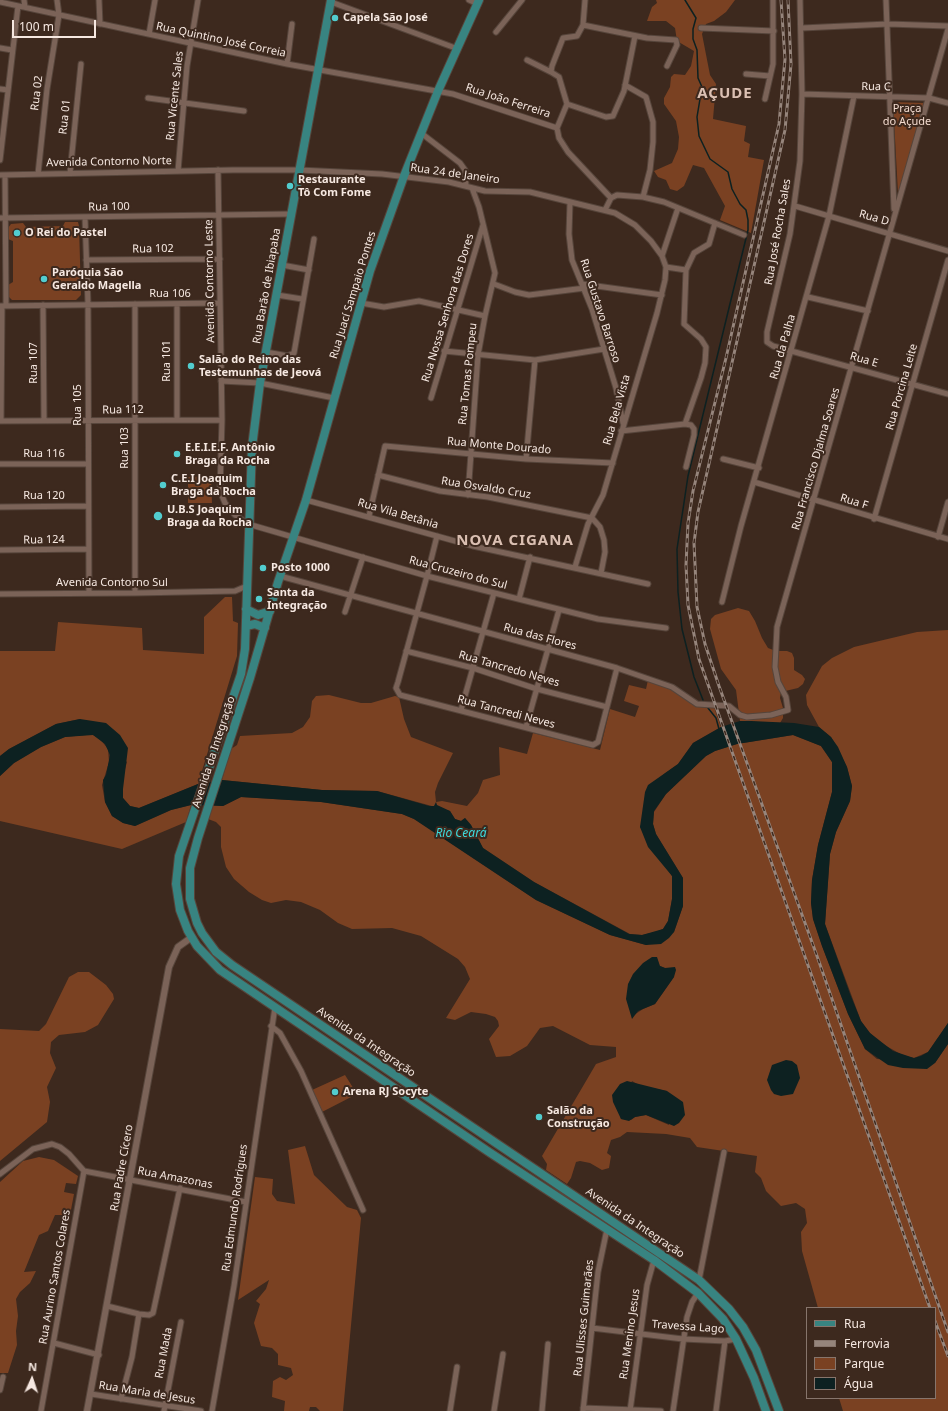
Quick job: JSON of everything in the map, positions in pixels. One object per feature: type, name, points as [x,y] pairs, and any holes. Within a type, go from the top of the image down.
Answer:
[{"type":"main road","name":"Rua Barão de Ibiapaba","points":[[246,626],[248,524],[252,447],[260,383],[331,1]]},
{"type":"main road","name":"Rua Juací Sampaio Pontes","points":[[265,628],[280,576],[306,500],[361,303],[404,176],[438,91],[478,2]]},
{"type":"main road","points":[[246,610],[258,615],[270,611]]},
{"type":"main road","points":[[246,626],[255,624],[265,628]]},
{"type":"main road","name":"Avenida da Integração","points":[[246,626],[240,674],[179,856],[176,884],[180,910],[192,936],[207,958],[216,966],[275,1008],[560,1200],[654,1260],[698,1293],[723,1319],[736,1339],[754,1378],[766,1411]]},
{"type":"main road","name":"Avenida da Integração","points":[[265,628],[204,820],[190,873],[189,890],[192,911],[202,933],[216,952],[232,966],[699,1280],[729,1309],[743,1327],[756,1350],[779,1411]]},
{"type":"main road","points":[[257,995],[262,986]]},
{"type":"main road","points":[[547,1190],[553,1181]]},
{"type":"main road","points":[[560,1200],[566,1191]]},
{"type":"street","points":[[24,0],[24,7]]},
{"type":"street","points":[[58,0],[59,15]]},
{"type":"street","points":[[99,0],[100,24]]},
{"type":"street","points":[[149,34],[155,0]]},
{"type":"street","name":"Rua Vicente Sales","points":[[178,171],[190,44],[198,0]]},
{"type":"street","points":[[469,0],[478,2]]},
{"type":"street","points":[[496,32],[522,0]]},
{"type":"street","points":[[551,72],[563,38],[577,36],[583,25],[585,0]]},
{"type":"street","points":[[766,100],[773,64],[773,0]]},
{"type":"street","name":"Rua José Rocha Sales","points":[[773,346],[769,344],[766,339],[795,206],[800,161],[802,28],[800,0]]},
{"type":"street","points":[[886,0],[895,214]]},
{"type":"street","points":[[331,1],[458,49]]},
{"type":"street","name":"Rua Quintino José Correia","points":[[0,2],[287,64],[438,91]]},
{"type":"street","points":[[0,160],[2,132],[18,6]]},
{"type":"street","name":"Rua 02","points":[[38,174],[47,89],[59,15]]},
{"type":"street","points":[[287,64],[292,24]]},
{"type":"street","points":[[802,28],[888,24],[948,27]]},
{"type":"street","points":[[583,25],[634,36],[673,40],[677,42],[677,45],[667,66]]},
{"type":"street","name":"Rua Francisco Djalma Soares","points":[[788,710],[786,697],[778,682],[776,667],[778,627],[853,367],[889,232],[929,98],[948,27]]},
{"type":"street","points":[[701,28],[774,31]]},
{"type":"street","points":[[567,104],[606,117],[611,117],[617,109],[625,85],[634,36]]},
{"type":"street","points":[[0,48],[12,50]]},
{"type":"street","name":"Rua João Ferreira","points":[[438,91],[471,98],[557,128],[567,104],[559,78],[551,72],[527,60]]},
{"type":"street","name":"Rua 01","points":[[70,173],[81,64]]},
{"type":"street","points":[[746,74],[770,76]]},
{"type":"street","points":[[625,85],[646,97],[653,122],[653,142],[650,170],[643,197]]},
{"type":"street","points":[[0,89],[8,90]]},
{"type":"street","name":"Rua C","points":[[802,94],[929,98],[948,103]]},
{"type":"street","name":"Rua da Palha","points":[[722,602],[754,482],[830,216],[854,96]]},
{"type":"street","points":[[148,98],[244,111]]},
{"type":"street","points":[[557,128],[559,138],[568,152],[611,198]]},
{"type":"street","points":[[421,133],[460,162],[465,170],[466,186]]},
{"type":"street","name":"Avenida Contorno Norte","points":[[3,175],[218,170]]},
{"type":"street","name":"Rua 24 de Janeiro","points":[[218,170],[299,170],[404,176],[449,182],[485,191],[530,192],[604,210]]},
{"type":"street","name":"Avenida Contorno Leste","points":[[218,170],[222,420],[220,491],[230,510],[248,524]]},
{"type":"street","points":[[1,421],[3,175]]},
{"type":"street","name":"Rua Tomas Pompeu","points":[[468,495],[478,355],[485,316],[494,284],[495,268],[484,224],[472,188]]},
{"type":"street","points":[[604,210],[611,198],[619,195],[643,197],[678,208],[744,235]]},
{"type":"street","name":"Rua Gustavo Barroso","points":[[570,202],[572,260],[584,286],[604,349],[616,388],[623,424]]},
{"type":"street","name":"Rua D","points":[[795,206],[889,232],[948,251]]},
{"type":"street","points":[[662,256],[678,208]]},
{"type":"street","name":"Rua Bela Vista","points":[[575,568],[584,536],[603,494],[613,463],[623,424],[662,295],[666,267],[662,256],[651,241],[635,225],[615,213],[604,210]]},
{"type":"street","name":"Rua 100","points":[[2,218],[291,214]]},
{"type":"street","name":"Rua 105","points":[[85,218],[88,304],[89,593]]},
{"type":"street","points":[[685,424],[701,378],[706,352],[706,347],[702,339],[684,324],[686,270],[694,253],[709,244],[715,223]]},
{"type":"street","name":"Rua Nossa Senhora das Dores","points":[[431,398],[444,351],[484,224]]},
{"type":"street","points":[[266,352],[293,355],[314,239]]},
{"type":"street","name":"Rua 102","points":[[86,260],[220,258]]},
{"type":"street","name":"Rua Porcina Leite","points":[[874,519],[948,260]]},
{"type":"street","points":[[282,265],[309,270]]},
{"type":"street","points":[[666,267],[686,270]]},
{"type":"street","points":[[494,284],[515,292],[529,295],[584,286],[662,295]]},
{"type":"street","points":[[277,295],[302,299]]},
{"type":"street","points":[[808,297],[868,311]]},
{"type":"street","points":[[361,303],[384,307],[419,301],[485,316]]},
{"type":"street","name":"Rua 106","points":[[3,306],[220,303]]},
{"type":"street","name":"Rua 103","points":[[135,304],[135,593]]},
{"type":"street","name":"Rua 101","points":[[177,304],[177,419]]},
{"type":"street","name":"Rua 107","points":[[43,305],[44,420]]},
{"type":"street","name":"Rua E","points":[[773,346],[948,394]]},
{"type":"street","points":[[444,351],[535,360],[604,349]]},
{"type":"street","points":[[526,459],[535,360]]},
{"type":"street","points":[[221,381],[260,383],[334,398]]},
{"type":"street","name":"Rua 112","points":[[1,421],[177,419],[222,420]]},
{"type":"street","points":[[621,431],[685,424],[693,426],[694,431],[686,467]]},
{"type":"street","name":"Rua Monte Dourado","points":[[378,475],[385,446],[526,459],[613,463]]},
{"type":"street","points":[[723,459],[759,468]]},
{"type":"street","name":"Rua 116","points":[[0,464],[88,464]]},
{"type":"street","points":[[369,516],[378,475]]},
{"type":"street","name":"Rua Osvaldo Cruz","points":[[378,475],[440,491],[592,518]]},
{"type":"street","name":"Rua F","points":[[754,482],[874,519],[948,539]]},
{"type":"street","name":"Rua Vila Betânia","points":[[306,500],[369,516],[473,546],[530,557],[648,584]]},
{"type":"street","points":[[938,536],[948,502]]},
{"type":"street","name":"Rua 120","points":[[0,507],[88,506]]},
{"type":"street","points":[[592,518],[600,527],[604,540],[605,552],[601,573]]},
{"type":"street","name":"Rua Cruzeiro do Sul","points":[[248,524],[494,594],[520,599],[608,622],[666,628]]},
{"type":"street","points":[[406,651],[437,536]]},
{"type":"street","name":"Rua 124","points":[[0,550],[88,549]]},
{"type":"street","points":[[345,612],[362,557]]},
{"type":"street","points":[[520,599],[530,557]]},
{"type":"street","name":"Rua das Flores","points":[[280,576],[617,668],[672,687],[694,703],[729,706],[740,715],[747,717],[771,715],[788,710]]},
{"type":"street","name":"Avenida Contorno Sul","points":[[0,594],[235,591],[247,586]]},
{"type":"street","points":[[461,710],[494,594]]},
{"type":"street","points":[[526,727],[560,610]]},
{"type":"street","name":"Rua Tancredo Neves","points":[[406,651],[473,668],[537,689],[607,707]]},
{"type":"street","name":"Rua Tancredi Neves","points":[[406,651],[396,688],[397,692],[404,697],[461,710],[588,744],[596,744],[607,707]]},
{"type":"street","points":[[607,707],[617,668]]},
{"type":"street","name":"Rua Padre Cícero","points":[[87,1411],[169,967],[178,948],[192,936]]},
{"type":"street","name":"Rua Edmundo Rodrigues","points":[[212,1411],[234,1286],[275,1008]]},
{"type":"street","points":[[272,1026],[280,1033],[301,1071],[363,1210]]},
{"type":"street","points":[[0,1174],[33,1149],[52,1144],[60,1147],[69,1154],[84,1171]]},
{"type":"street","points":[[699,1280],[724,1152]]},
{"type":"street","name":"Rua Amazonas","points":[[84,1171],[180,1188],[246,1202]]},
{"type":"street","name":"Rua Aurino Santos Colares","points":[[41,1411],[84,1171]]},
{"type":"street","points":[[107,1306],[139,1314],[152,1314],[156,1304],[180,1188]]},
{"type":"street","name":"Rua Ulisses Guimarães","points":[[583,1409],[598,1272],[606,1228]]},
{"type":"street","name":"Rua Menino Jesus","points":[[630,1410],[647,1285],[654,1260]]},
{"type":"street","points":[[673,1411],[683,1338],[690,1308],[698,1293]]},
{"type":"street","points":[[121,1399],[132,1357],[139,1314]]},
{"type":"street","name":"Rua Mada","points":[[164,1409],[181,1322]]},
{"type":"street","name":"Travessa Lago","points":[[592,1328],[683,1338],[725,1341],[736,1339]]},
{"type":"street","points":[[716,1411],[725,1341]]},
{"type":"street","points":[[54,1344],[98,1355]]},
{"type":"street","points":[[542,1411],[548,1344]]},
{"type":"street","points":[[494,1411],[503,1354]]},
{"type":"street","points":[[450,1411],[458,1367]]},
{"type":"street","points":[[0,1390],[3,1377]]},
{"type":"street","name":"Rua Maria de Jesus","points":[[90,1394],[121,1399],[164,1409],[201,1411]]},
{"type":"street","points":[[583,1409],[661,1411]]},
{"type":"green space","points":[[656,0],[735,0],[726,12],[714,21],[706,24],[702,34],[710,75],[716,84],[713,119],[746,126],[744,141],[750,144],[748,157],[764,160],[751,233],[720,220],[725,206],[704,168],[693,165],[684,186],[677,191],[670,189],[666,180],[658,177],[654,171],[672,163],[678,149],[679,137],[676,121],[664,104],[664,98],[670,87],[671,77],[674,74],[685,75],[691,66],[694,51],[677,41],[675,28],[666,21],[647,21],[652,7],[657,3]]},
{"type":"green space","name":"Praça do Açude","points":[[893,102],[925,103],[898,193]]},
{"type":"green space","points":[[65,222],[78,222],[79,226],[81,295],[76,300],[12,300],[8,296],[8,285],[13,282],[13,241],[8,239],[8,228],[11,224],[23,223],[26,227],[63,226]]},
{"type":"green space","points":[[211,476],[212,503],[188,503],[188,477]]},
{"type":"green space","points":[[225,597],[232,597],[233,621],[238,623],[237,656],[198,784],[139,808],[130,806],[123,798],[123,776],[127,762],[80,719],[56,724],[9,749],[0,756],[0,651],[55,651],[58,622],[142,628],[143,650],[204,654],[204,617]]},
{"type":"green space","points":[[738,608],[749,611],[768,648],[776,651],[787,651],[792,653],[794,658],[794,670],[805,679],[803,684],[798,688],[781,692],[780,698],[783,708],[783,718],[780,723],[740,721],[736,690],[721,669],[710,629],[711,619],[715,615]]},
{"type":"green space","points":[[948,630],[948,1023],[928,1052],[914,1058],[904,1056],[881,1043],[870,1033],[861,1021],[825,924],[830,854],[836,832],[850,801],[852,786],[847,767],[831,737],[819,727],[807,705],[806,695],[822,666],[832,658],[854,647],[917,632]]},
{"type":"green space","points":[[648,680],[677,691],[692,704],[714,707],[721,727],[693,743],[678,764],[664,774],[640,827],[672,876],[672,899],[668,921],[663,929],[656,932],[642,935],[630,934],[534,882],[483,848],[471,825],[465,818],[461,821],[455,819],[450,811],[377,791],[322,790],[222,780],[231,749],[237,745],[240,736],[292,733],[303,727],[310,717],[312,701],[316,696],[329,695],[361,703],[371,703],[395,696],[399,697],[404,719],[411,737],[453,753],[438,783],[435,792],[436,802],[442,801],[467,806],[478,793],[483,780],[500,775],[499,747],[527,754],[533,733],[600,750],[610,709],[635,717],[639,706],[624,701],[629,685],[646,689]]},
{"type":"green space","points":[[93,735],[100,739],[108,749],[109,762],[102,785],[105,802],[112,816],[123,823],[135,826],[171,810],[191,805],[186,822],[122,849],[0,821],[0,776],[14,763],[41,747],[65,737]]},
{"type":"green space","points":[[793,735],[821,746],[832,762],[832,792],[818,845],[812,880],[811,903],[813,919],[822,946],[848,1014],[865,1049],[877,1059],[935,1063],[948,1044],[948,1411],[843,1411],[839,1399],[936,1399],[936,1307],[818,1307],[802,1251],[801,1232],[807,1223],[805,1209],[796,1203],[781,1206],[766,1191],[761,1178],[755,1172],[757,1156],[697,1147],[690,1138],[666,1134],[627,1132],[620,1137],[611,1140],[607,1153],[611,1156],[609,1168],[602,1170],[590,1163],[580,1161],[576,1162],[571,1178],[567,1184],[546,1170],[547,1164],[542,1156],[596,1064],[616,1057],[616,1047],[590,1045],[553,1026],[540,1028],[527,1046],[510,1056],[496,1057],[489,1039],[499,1026],[495,1017],[471,1012],[455,1020],[446,1018],[470,979],[465,967],[458,959],[421,936],[392,928],[352,929],[338,923],[320,910],[301,902],[286,900],[271,903],[262,900],[249,892],[234,879],[226,867],[221,847],[221,827],[216,822],[208,819],[213,805],[223,806],[241,797],[321,802],[402,814],[414,819],[536,900],[610,935],[646,945],[674,932],[683,906],[683,878],[656,834],[653,824],[654,812],[666,794],[706,756],[715,751],[737,744]],"holes":[[[660,966],[665,968],[674,977],[655,1004],[634,1015]],[[632,1081],[641,1086],[667,1091],[669,1125],[646,1115],[635,1117],[631,1120],[621,1119],[619,1111]]]},
{"type":"green space","points":[[78,972],[89,972],[106,985],[113,994],[114,999],[98,1025],[85,1032],[59,1035],[51,1042],[50,1053],[56,1068],[47,1087],[50,1102],[47,1122],[0,1161],[0,1029],[39,1031],[46,1024],[69,977]]},
{"type":"green space","name":"Arena RJ Socyte","points":[[345,1075],[357,1094],[322,1112],[312,1090]]},
{"type":"green space","points":[[305,1146],[314,1175],[347,1207],[357,1210],[361,1218],[343,1411],[320,1411],[316,1407],[310,1407],[309,1411],[284,1411],[285,1401],[272,1397],[273,1381],[280,1377],[286,1380],[293,1375],[291,1368],[278,1365],[278,1354],[272,1348],[261,1346],[254,1323],[260,1304],[256,1301],[266,1289],[269,1280],[238,1300],[255,1177],[273,1179],[272,1194],[277,1201],[295,1204],[288,1150]]},
{"type":"green space","points":[[39,1157],[54,1160],[78,1176],[76,1184],[66,1183],[64,1192],[74,1194],[70,1215],[55,1215],[48,1231],[39,1235],[24,1272],[36,1271],[30,1283],[20,1292],[16,1299],[18,1316],[16,1331],[17,1345],[8,1373],[0,1373],[0,1182],[23,1161]]},
{"type":"water","name":"Rio Ceará","points":[[80,719],[106,723],[120,735],[128,748],[123,798],[130,806],[139,808],[198,784],[222,780],[322,790],[377,791],[429,806],[434,806],[436,802],[437,805],[450,811],[455,819],[461,821],[465,818],[471,825],[483,848],[534,882],[629,934],[642,935],[663,929],[668,921],[672,899],[672,876],[648,847],[640,827],[645,792],[648,785],[678,764],[693,743],[721,727],[740,721],[751,721],[794,723],[819,727],[831,737],[838,747],[847,767],[852,786],[850,801],[836,832],[830,854],[825,924],[850,994],[861,1021],[870,1033],[893,1051],[914,1058],[921,1056],[928,1052],[948,1023],[948,1044],[935,1063],[927,1069],[903,1068],[888,1065],[865,1049],[848,1014],[822,946],[813,919],[811,903],[812,880],[818,845],[832,792],[832,762],[821,746],[793,735],[737,744],[715,751],[706,756],[666,794],[654,811],[653,824],[656,834],[683,878],[683,906],[674,932],[669,938],[661,944],[646,945],[610,935],[536,900],[414,819],[402,814],[321,802],[241,797],[223,806],[191,805],[171,810],[135,826],[123,823],[112,816],[105,802],[103,780],[106,775],[110,755],[105,744],[93,735],[65,737],[41,747],[14,763],[0,776],[0,756],[9,749],[56,724]]},
{"type":"water","points":[[652,957],[657,957],[660,966],[665,968],[675,967],[676,970],[674,977],[655,1004],[638,1011],[632,1019],[626,999],[628,984],[633,974],[643,963]]},
{"type":"water","points":[[786,1060],[792,1061],[797,1065],[800,1078],[793,1094],[781,1096],[774,1094],[767,1080],[772,1065]]},
{"type":"water","points":[[627,1081],[667,1091],[683,1102],[685,1115],[679,1123],[674,1126],[646,1115],[635,1117],[629,1121],[621,1119],[613,1102],[612,1095],[620,1084]]},
{"type":"waterway","points":[[685,0],[696,18],[693,29],[693,39],[697,50],[698,78],[702,87],[697,117],[699,136],[710,159],[728,172],[732,189],[740,204],[746,210],[748,220],[748,230],[688,476],[677,549],[678,592],[682,629],[694,677],[703,700]]},
{"type":"waterway","points":[[708,708],[716,718],[719,729]]},
{"type":"railway","points":[[781,0],[785,59],[779,124],[726,358],[693,491],[688,523],[686,565],[688,605],[699,659],[930,1307]]},
{"type":"railway","points":[[788,0],[791,64],[785,130],[698,512],[694,543],[697,607],[705,644],[719,686],[817,956],[948,1332]]},
{"type":"railway","points":[[936,1324],[948,1356]]},
{"type":"place","name":"Capela São José","points":[[335,18]]},
{"type":"place","name":"Restaurante Tô Com Fome","points":[[290,186]]},
{"type":"place","name":"O Rei do Pastel","points":[[17,233]]},
{"type":"place","name":"Paróquia São Geraldo Magella","points":[[44,279]]},
{"type":"place","name":"Salão do Reino das Testemunhas de Jeová","points":[[191,366]]},
{"type":"place","name":"E.E.I.E.F. Antônio Braga da Rocha","points":[[177,454]]},
{"type":"place","name":"C.E.I Joaquim Braga da Rocha","points":[[163,485]]},
{"type":"place","name":"U.B.S Joaquim Braga da Rocha","points":[[158,516]]},
{"type":"place","name":"Posto 1000","points":[[263,568]]},
{"type":"place","name":"Santa da Integração","points":[[259,599]]},
{"type":"place","name":"Arena RJ Socyte","points":[[335,1092]]},
{"type":"place","name":"Salão da Construção","points":[[539,1117]]},
{"type":"district","name":"AÇUDE","points":[[725,94]]},
{"type":"district","name":"NOVA CIGANA","points":[[515,541]]}]
